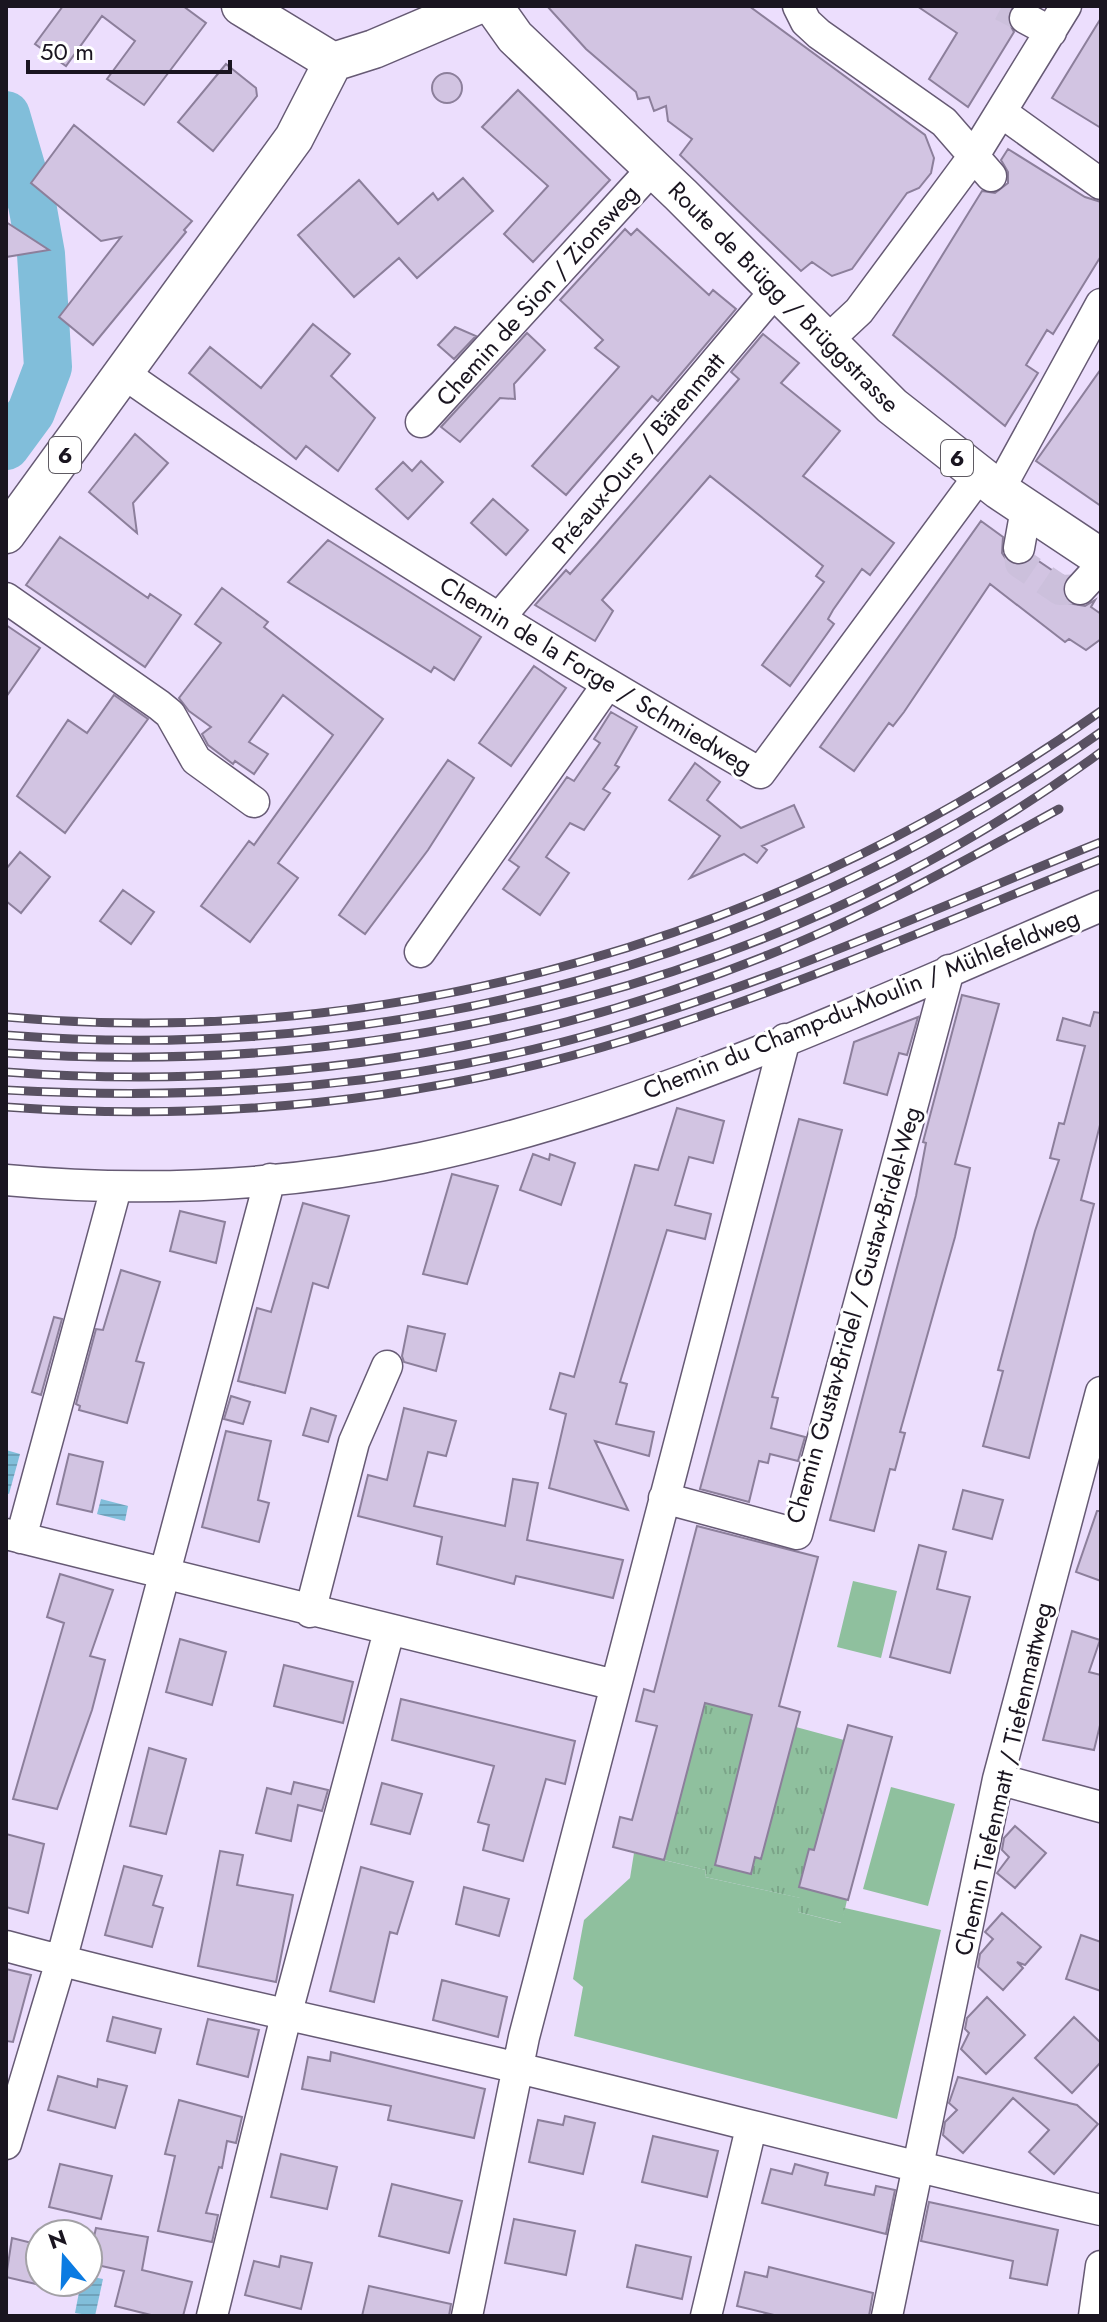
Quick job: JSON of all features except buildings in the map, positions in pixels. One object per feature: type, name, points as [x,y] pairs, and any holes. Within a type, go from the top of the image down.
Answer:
[{"type":"main road","points":[[241,6],[333,62],[374,49],[475,6]]},
{"type":"main road","name":"Route de Brügg / Brüggstrasse","points":[[493,6],[515,37],[653,168],[892,406],[1001,492],[1095,560]]},
{"type":"main road","name":"6","points":[[12,515],[123,373],[294,138],[333,62]]},
{"type":"street","points":[[798,6],[806,22],[819,34],[944,122],[982,166]]},
{"type":"street","points":[[828,340],[859,311],[982,166],[1038,25],[1066,6]]},
{"type":"street","points":[[944,98],[964,124],[982,166]]},
{"type":"street","points":[[1001,112],[1101,184]]},
{"type":"street","name":"Chemin de Sion / Zionsweg","points":[[421,422],[653,168]]},
{"type":"street","name":"Pré-aux-Ours / Bärenmatt","points":[[500,617],[776,290]]},
{"type":"street","points":[[1019,548],[1001,492],[1101,304]]},
{"type":"street","name":"Chemin de la Forge / Schmiedweg","points":[[123,373],[295,492],[607,685],[760,773],[1001,492]]},
{"type":"street","points":[[6,598],[170,714],[196,760],[254,802]]},
{"type":"street","points":[[420,952],[607,685]]},
{"type":"street","name":"Chemin du Champ-du-Moulin / Mühlefeldweg","points":[[6,1180],[116,1188],[270,1179],[389,1164],[468,1146],[645,1092],[1098,914]]},
{"type":"street","name":"Chemin Gustav-Bridel / Gustav-Bridel-Weg","points":[[664,1498],[797,1534],[949,970]]},
{"type":"street","points":[[467,2316],[517,2068],[785,1039]]},
{"type":"street","points":[[6,2144],[61,1961],[270,1179]]},
{"type":"street","points":[[116,1188],[14,1536],[310,1612],[615,1685]]},
{"type":"street","points":[[310,1612],[354,1442],[387,1366]]},
{"type":"street","name":"Chemin Tiefenmatt / Tiefenmattweg","points":[[887,2316],[998,1779],[1101,1392]]},
{"type":"street","points":[[212,2316],[286,2016],[389,1631]]},
{"type":"street","points":[[998,1779],[1101,1807]]},
{"type":"street","points":[[6,1946],[286,2016],[517,2068],[918,2169],[1101,2210]]},
{"type":"street","points":[[706,2316],[751,2128]]},
{"type":"street","points":[[1094,2316],[1101,2266]]},
{"type":"green space","points":[[853,1581],[897,1591],[881,1658],[837,1647]]},
{"type":"green space","points":[[705,1703],[752,1715],[716,1865],[750,1874],[755,1857],[761,1859],[796,1727],[844,1740],[814,1850],[809,1849],[799,1886],[847,1900],[842,1923],[798,1912],[800,1898],[705,1877],[706,1870],[664,1860]]},
{"type":"green space","points":[[891,1787],[955,1804],[928,1906],[863,1889]]},
{"type":"green space","points":[[634,1853],[706,1870],[705,1877],[801,1898],[798,1912],[841,1923],[845,1908],[941,1930],[897,2119],[574,2036],[583,1987],[573,1979],[584,1920],[630,1878]]},
{"type":"water","points":[[6,1450],[20,1454],[9,1494],[6,1493]]},
{"type":"water","points":[[101,1499],[128,1506],[125,1521],[97,1514]]},
{"type":"water","points":[[78,2298],[99,2298],[95,2316],[75,2313]]},
{"type":"waterway","points":[[6,115],[32,204],[41,254],[48,367],[31,412],[6,446]]},
{"type":"tunnel","points":[[1002,6],[1025,18]]},
{"type":"tunnel","points":[[1019,548],[1020,563],[1060,590],[1080,589]]},
{"type":"railway","points":[[6,1017],[152,1023],[297,1015],[440,995],[581,962],[718,916],[851,859],[979,790],[1101,711]]},
{"type":"railway","points":[[6,1035],[152,1040],[297,1033],[440,1012],[580,980],[717,935],[850,879],[978,811],[1101,732]]},
{"type":"railway","points":[[6,1053],[151,1057],[295,1049],[439,1030],[580,999],[718,956],[852,900],[980,832],[1101,752]]},
{"type":"railway","points":[[6,1072],[104,1077],[201,1076],[298,1070],[394,1058],[489,1040],[583,1017],[676,989],[843,923],[1059,809]]},
{"type":"railway","points":[[6,1090],[83,1093],[235,1091],[386,1077],[536,1049],[673,1010],[735,988],[858,942],[1101,842]]},
{"type":"railway","points":[[6,1107],[164,1111],[322,1102],[401,1091],[556,1060],[751,998],[1101,859]]}]
